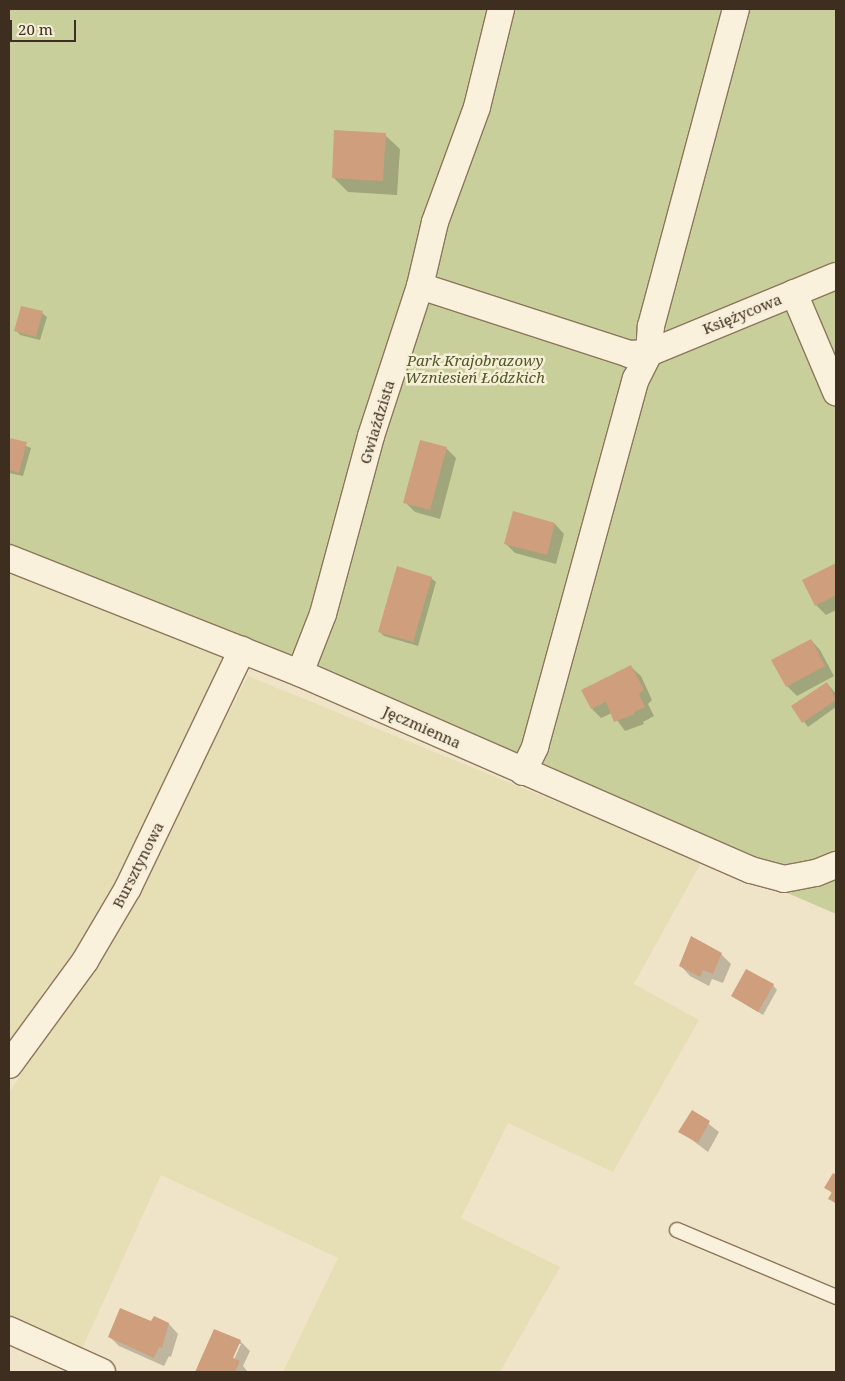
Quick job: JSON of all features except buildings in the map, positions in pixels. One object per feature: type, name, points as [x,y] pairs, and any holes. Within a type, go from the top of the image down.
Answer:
[{"type":"street","name":"Gwiaździsta","points":[[300,673],[323,614],[372,436],[420,286],[435,222],[477,107],[501,9]]},
{"type":"street","points":[[523,772],[535,747],[636,379],[649,353],[651,326],[736,9]]},
{"type":"street","name":"Księżycowa","points":[[649,353],[836,276]]},
{"type":"street","points":[[420,286],[629,354],[649,353]]},
{"type":"street","points":[[794,293],[836,392]]},
{"type":"street","name":"Jęczmienna","points":[[9,558],[300,673],[751,870],[784,879],[816,873],[836,865]]},
{"type":"street","name":"Bursztynowa","points":[[9,1065],[85,961],[128,888],[242,650]]},
{"type":"street","points":[[9,1330],[102,1372]]},
{"type":"lane","points":[[677,1230],[836,1297]]},
{"type":"shaded area","points":[[9,573],[227,657],[149,830],[55,989],[48,985],[9,1048]]},
{"type":"shaded area","points":[[248,676],[702,861],[634,984],[699,1020],[613,1172],[508,1123],[461,1218],[560,1267],[500,1372],[283,1372],[338,1258],[161,1175],[80,1353],[9,1319],[9,1093],[90,968],[173,820]]},
{"type":"green space","name":"Park Krajobrazowy Wzniesień Łódzkich","points":[[9,9],[836,9],[836,914],[485,762],[9,570]]}]
